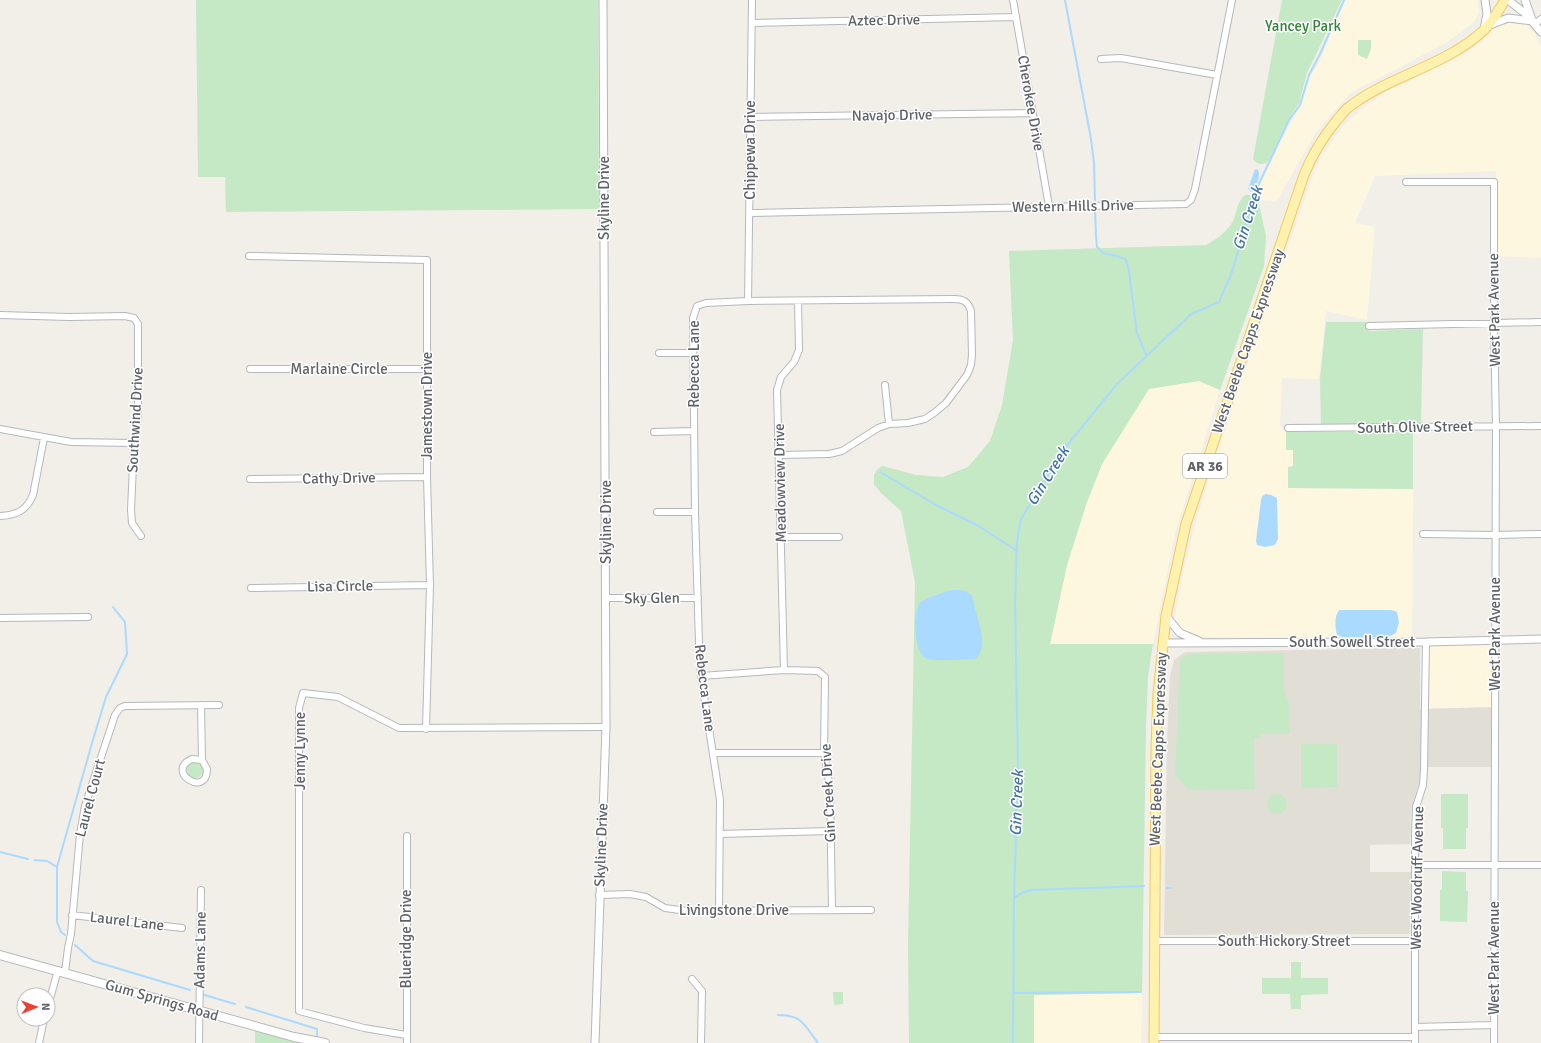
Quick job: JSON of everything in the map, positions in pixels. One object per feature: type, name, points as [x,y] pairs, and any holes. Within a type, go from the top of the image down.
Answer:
[{"type":"main road","name":"West Beebe Capps Expressway","points":[[1154,1040],[1156,740],[1158,694],[1166,616],[1186,524],[1302,182],[1312,157],[1325,136],[1348,108],[1370,92],[1451,53],[1484,29],[1494,18],[1506,0]]},
{"type":"main road","name":"Gum Springs Road","points":[[0,955],[62,971],[294,1037],[325,1043]]},
{"type":"street","name":"Skyline Drive","points":[[595,1043],[606,727],[603,0]]},
{"type":"street","name":"Chippewa Drive","points":[[748,301],[752,0]]},
{"type":"street","name":"Cherokee Drive","points":[[1013,0],[1049,206]]},
{"type":"street","name":"Western Hills Drive","points":[[750,213],[1186,204],[1191,200],[1195,189],[1232,0]]},
{"type":"street","points":[[1484,29],[1487,14],[1485,0]]},
{"type":"street","points":[[1506,0],[1536,21]]},
{"type":"street","points":[[1525,0],[1541,32]]},
{"type":"street","name":"Aztec Drive","points":[[752,23],[1016,17]]},
{"type":"street","points":[[1484,29],[1496,22],[1508,18],[1536,21]]},
{"type":"street","points":[[1101,59],[1122,58],[1217,75]]},
{"type":"street","name":"Navajo Drive","points":[[750,117],[1033,113]]},
{"type":"street","name":"West Park Avenue","points":[[1406,182],[1494,182],[1493,226],[1496,426],[1494,1043]]},
{"type":"street","name":"Jamestown Drive","points":[[249,256],[427,260],[427,477],[430,585],[426,729]]},
{"type":"street","name":"Rebecca Lane","points":[[719,910],[720,800],[701,676],[698,598],[695,512],[693,318],[697,306],[706,303],[748,301],[960,299],[966,301],[971,311],[971,365],[967,375],[946,403],[934,413],[925,419],[908,423],[889,424],[878,428],[842,451],[830,454],[780,455]]},
{"type":"street","name":"Meadowview Drive","points":[[784,670],[780,455],[777,390],[781,377],[794,362],[799,350],[798,301]]},
{"type":"street","name":"Southwind Drive","points":[[0,315],[69,317],[125,316],[134,318],[138,324],[138,416],[134,443],[131,510],[132,523],[140,536]]},
{"type":"street","points":[[1369,326],[1541,322]]},
{"type":"street","points":[[659,353],[694,353]]},
{"type":"street","name":"Marlaine Circle","points":[[250,369],[427,369]]},
{"type":"street","points":[[885,385],[889,424]]},
{"type":"street","name":"South Olive Street","points":[[1288,428],[1541,426]]},
{"type":"street","points":[[0,429],[71,442],[134,443]]},
{"type":"street","points":[[654,432],[694,431]]},
{"type":"street","points":[[0,516],[13,515],[29,503],[33,495],[44,438]]},
{"type":"street","name":"Cathy Drive","points":[[250,479],[427,477]]},
{"type":"street","points":[[657,512],[695,512]]},
{"type":"street","points":[[1423,534],[1541,534]]},
{"type":"street","points":[[781,537],[839,537]]},
{"type":"street","name":"Lisa Circle","points":[[251,588],[430,585]]},
{"type":"street","name":"Sky Glen","points":[[606,598],[698,598]]},
{"type":"street","points":[[1166,616],[1180,633],[1191,639],[1207,643]]},
{"type":"street","points":[[0,618],[88,617]]},
{"type":"street","name":"South Sowell Street","points":[[1163,643],[1426,642],[1541,639]]},
{"type":"street","name":"West Woodruff Avenue","points":[[1415,1040],[1416,807],[1423,785],[1424,770],[1426,642]]},
{"type":"street","points":[[701,676],[784,670]]},
{"type":"street","name":"Gin Creek Drive","points":[[784,670],[818,671],[825,677],[824,753],[830,788],[832,910]]},
{"type":"street","name":"Jenny Lynne","points":[[406,1035],[364,1028],[299,1011],[299,708],[303,693],[338,697],[399,728],[606,727]]},
{"type":"street","name":"Laurel Court","points":[[56,987],[62,971],[71,934],[78,841],[85,806],[116,715],[120,708],[125,706],[219,704]]},
{"type":"street","points":[[201,705],[202,760],[207,769],[206,776],[201,781],[189,781],[184,775],[183,771],[186,763],[192,758],[202,760]]},
{"type":"street","points":[[714,754],[824,753]]},
{"type":"street","points":[[720,834],[831,831]]},
{"type":"street","name":"Blueridge Drive","points":[[407,836],[407,1043]]},
{"type":"street","points":[[1415,865],[1541,865]]},
{"type":"street","name":"Adams Lane","points":[[199,1043],[201,890]]},
{"type":"street","name":"Livingstone Drive","points":[[600,895],[630,894],[646,897],[665,908],[675,910],[871,910]]},
{"type":"street","name":"Laurel Lane","points":[[72,915],[182,928]]},
{"type":"street","name":"South Hickory Street","points":[[1154,941],[1415,941]]},
{"type":"street","points":[[692,979],[702,991],[702,1043]]},
{"type":"street","points":[[1415,1027],[1494,1025]]},
{"type":"street","points":[[40,1043],[43,1027]]},
{"type":"street","points":[[1154,1040],[1415,1040]]},
{"type":"shaded area","points":[[1346,0],[1478,0],[1479,12],[1475,21],[1446,43],[1350,93],[1316,132],[1279,197],[1274,201],[1260,200],[1257,194],[1258,188],[1301,105],[1311,75],[1317,66]]},
{"type":"shaded area","points":[[1511,20],[1524,23],[1533,31],[1541,46],[1541,258],[1497,256],[1496,171],[1375,176],[1355,223],[1375,227],[1367,320],[1326,311],[1319,379],[1282,378],[1280,426],[1286,432],[1286,450],[1293,450],[1293,467],[1289,467],[1288,488],[1413,489],[1412,639],[1199,637],[1189,635],[1178,628],[1175,621],[1175,616],[1184,569],[1197,518],[1212,468],[1254,344],[1320,158],[1342,127],[1365,106],[1386,92],[1465,54],[1482,41],[1498,25]]},
{"type":"shaded area","points":[[1199,381],[1220,390],[1175,534],[1153,644],[1050,644],[1067,565],[1087,502],[1102,464],[1149,389]]},
{"type":"shaded area","points":[[1430,645],[1491,645],[1491,707],[1429,709]]},
{"type":"shaded area","points":[[1420,648],[1420,709],[1491,707],[1491,767],[1421,767],[1420,778],[1411,811],[1410,844],[1370,845],[1370,872],[1411,872],[1410,934],[1164,935],[1167,743],[1170,676],[1174,660],[1185,652]]},
{"type":"shaded area","points":[[1142,993],[1141,1043],[1034,1043],[1034,995]]},
{"type":"green space","points":[[196,0],[598,0],[599,209],[226,212],[225,177],[198,177]]},
{"type":"green space","name":"Yancey Park","points":[[1282,0],[1342,0],[1307,73],[1299,103],[1288,120],[1269,160],[1261,164],[1257,163],[1253,159]]},
{"type":"green space","points":[[1358,40],[1371,40],[1371,49],[1367,59],[1358,55]]},
{"type":"green space","points":[[1245,195],[1251,195],[1258,199],[1266,236],[1264,266],[1220,390],[1199,381],[1149,389],[1102,464],[1087,502],[1067,565],[1050,644],[1153,644],[1148,676],[1146,728],[1142,993],[1034,995],[1034,1043],[909,1043],[908,946],[915,582],[901,511],[881,493],[874,484],[874,475],[882,466],[916,475],[943,477],[968,467],[990,441],[1002,405],[1013,340],[1009,251],[1206,245],[1218,238],[1228,229],[1233,221],[1240,200]]},
{"type":"green space","points":[[1326,322],[1366,322],[1367,329],[1369,331],[1423,329],[1421,424],[1321,426],[1320,379]]},
{"type":"green space","points":[[1286,432],[1413,432],[1413,489],[1288,488],[1288,467],[1293,466],[1293,450],[1286,450]]},
{"type":"green space","points":[[1284,653],[1284,689],[1289,704],[1290,734],[1260,734],[1260,739],[1254,738],[1255,789],[1189,790],[1175,774],[1180,660],[1187,654]]},
{"type":"green space","points":[[1301,744],[1337,744],[1337,787],[1301,788]]},
{"type":"green space","points":[[192,762],[198,762],[203,767],[201,776],[198,778],[192,778],[187,773],[187,767]]},
{"type":"green space","points":[[1277,794],[1284,797],[1287,804],[1284,811],[1277,814],[1270,811],[1267,804],[1270,797]]},
{"type":"green space","points":[[1441,794],[1468,794],[1468,828],[1466,828],[1466,849],[1443,849],[1443,828],[1441,828]]},
{"type":"green space","points":[[1442,871],[1466,872],[1466,891],[1468,891],[1467,922],[1440,921],[1440,890],[1442,890]]},
{"type":"green space","points":[[1291,962],[1301,962],[1301,978],[1328,978],[1328,994],[1301,995],[1301,1009],[1291,1009],[1290,994],[1262,994],[1262,978],[1291,978]]},
{"type":"green space","points":[[833,992],[843,992],[843,1004],[834,1005]]},
{"type":"green space","points":[[255,1030],[303,1043],[255,1043]]},
{"type":"water","points":[[1255,169],[1258,170],[1259,175],[1252,192],[1248,189]]},
{"type":"water","points":[[1266,494],[1277,498],[1278,539],[1275,545],[1265,547],[1257,545],[1256,541],[1261,500],[1262,496]]},
{"type":"water","points":[[951,590],[965,591],[973,598],[982,636],[981,649],[975,659],[928,659],[923,656],[917,643],[915,624],[917,608],[920,603],[930,597]]},
{"type":"water","points":[[1339,610],[1391,610],[1397,612],[1399,622],[1396,633],[1388,637],[1342,637],[1337,635],[1335,622]]},
{"type":"waterway","points":[[1065,0],[1091,139],[1094,163],[1095,200]]},
{"type":"waterway","name":"Gin Creek","points":[[1013,1043],[1014,898],[1018,770],[1015,602],[1017,541],[1021,519],[1064,449],[1117,384],[1191,314],[1219,302],[1232,272],[1257,188],[1289,120],[1300,105],[1309,75],[1344,0]]},
{"type":"waterway","points":[[1095,210],[1097,247],[1103,253],[1117,256],[1126,260],[1129,271],[1137,333],[1146,355]]},
{"type":"waterway","points":[[880,472],[936,505],[977,525],[1017,551]]},
{"type":"waterway","points":[[65,935],[61,932],[57,922],[57,867],[106,697],[127,654],[125,622],[113,607]]},
{"type":"waterway","points":[[0,852],[28,859]]},
{"type":"waterway","points":[[35,860],[47,861],[57,867]]},
{"type":"waterway","points":[[1014,898],[1030,890],[1144,886]]},
{"type":"waterway","points":[[75,945],[93,961],[190,990]]},
{"type":"waterway","points":[[1013,993],[1140,992]]},
{"type":"waterway","points":[[201,994],[235,1004]]},
{"type":"waterway","points":[[246,1007],[317,1029],[317,1037]]},
{"type":"waterway","points":[[778,1015],[786,1015],[798,1019],[806,1026],[818,1043]]}]
